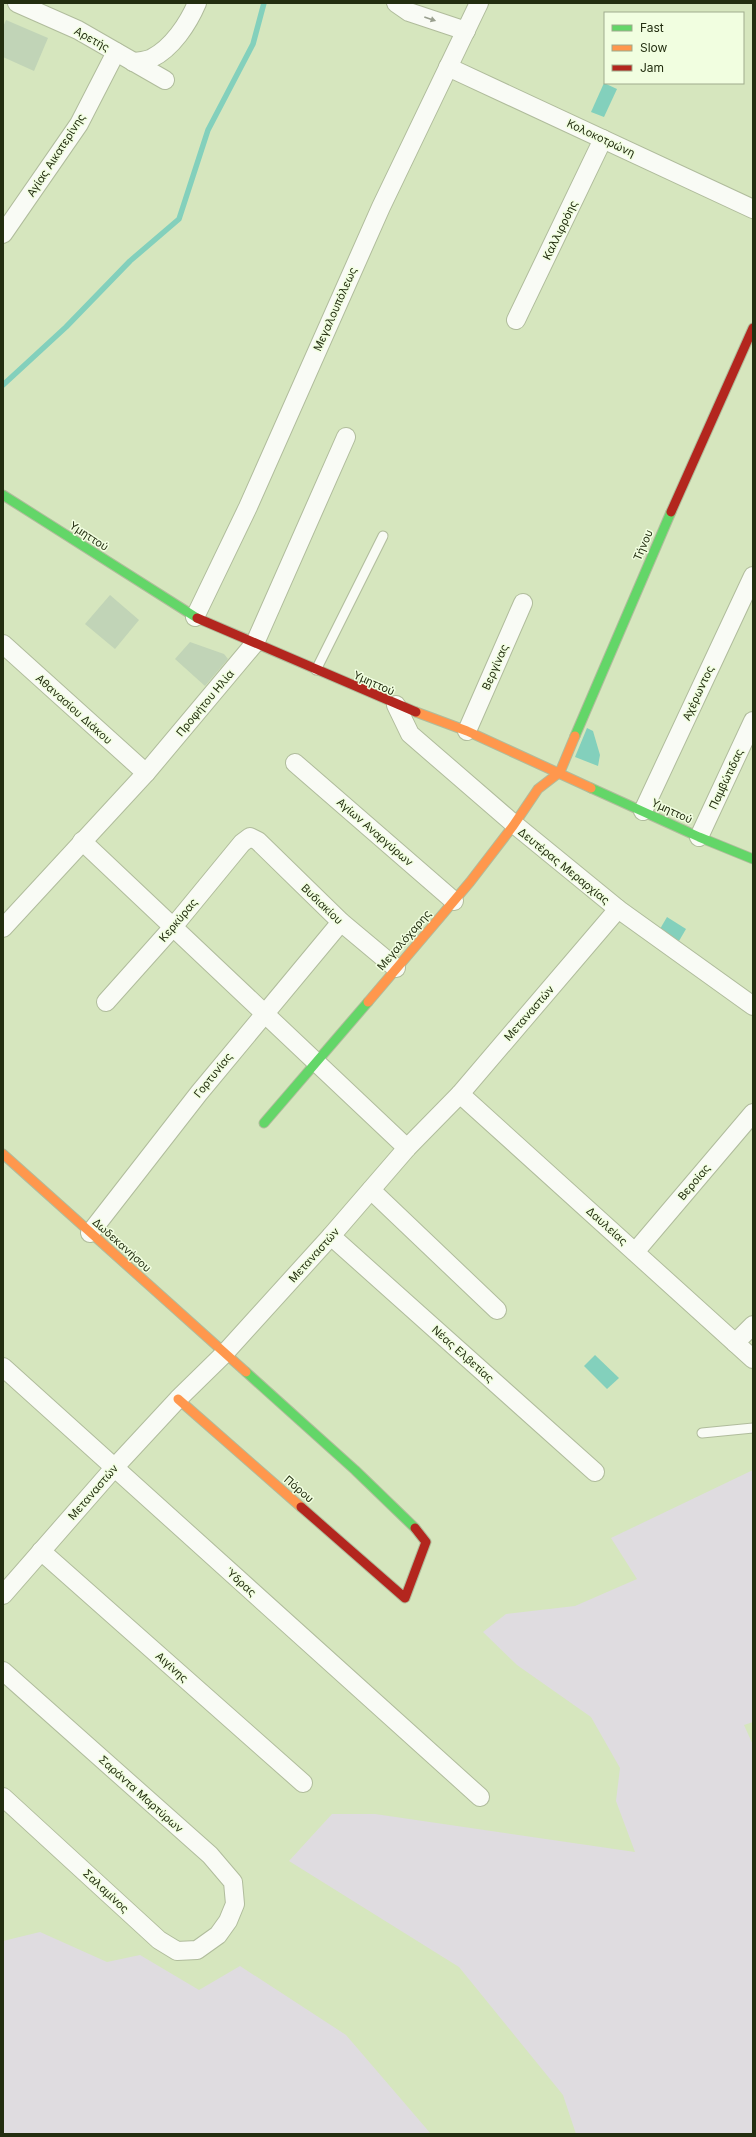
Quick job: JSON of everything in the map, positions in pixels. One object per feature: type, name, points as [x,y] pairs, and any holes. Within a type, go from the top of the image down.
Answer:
[{"type":"street","name":"Αρετής","points":[[17,3],[78,30],[164,80]]},
{"type":"street","points":[[133,62],[151,59],[170,44],[191,17],[197,3]]},
{"type":"street","points":[[396,3],[409,12],[466,31]]},
{"type":"street","name":"Μεγαλουπόλεως","points":[[195,617],[248,507],[382,207],[479,3]]},
{"type":"street","name":"Αγίας Αικατερίνης","points":[[3,234],[78,124],[116,52]]},
{"type":"street","name":"Κολοκοτρώνη","points":[[448,67],[753,209]]},
{"type":"street","name":"Καλλιρρόης","points":[[516,320],[603,139]]},
{"type":"street","name":"Τήνου","points":[[560,772],[674,504],[753,328]]},
{"type":"street","name":"Προφήτου Ηλία","points":[[3,928],[146,773],[255,643],[346,437]]},
{"type":"street","name":"Υμηττού","points":[[3,495],[195,617],[396,705],[467,731],[560,772],[699,837],[753,859]]},
{"type":"street","name":"Αχέρωντος","points":[[642,811],[753,576]]},
{"type":"street","name":"Βεργίνας","points":[[467,731],[523,604]]},
{"type":"street","name":"Αθανασίου Διάκου","points":[[3,644],[146,773]]},
{"type":"street","name":"Δευτέρας Μεραρχίας","points":[[396,705],[410,734],[514,824],[618,909],[753,1006]]},
{"type":"street","name":"Παμβώτιδας","points":[[699,837],[753,721]]},
{"type":"street","name":"Αγίων Αναργύρων","points":[[295,763],[454,901]]},
{"type":"street","name":"Μεγαλόχαρης","points":[[264,1123],[314,1062],[454,901],[514,824],[538,788],[547,779],[560,772]]},
{"type":"street","name":"Βυδιακίου","points":[[250,837],[258,842],[341,922],[396,968]]},
{"type":"street","name":"Κερκύρας","points":[[106,1002],[173,927],[242,843],[250,837]]},
{"type":"street","points":[[82,841],[314,1062],[407,1148]]},
{"type":"street","name":"Μεταναστών","points":[[3,1595],[114,1468],[178,1399],[224,1354],[331,1236],[407,1148],[460,1094],[618,909]]},
{"type":"street","name":"Γορτυνίας","points":[[90,1233],[198,1093],[341,922]]},
{"type":"street","name":"Δαυλείας","points":[[460,1094],[753,1359]]},
{"type":"street","name":"Βεροίας","points":[[635,1252],[753,1113]]},
{"type":"street","name":"Δωδεκανήσου","points":[[3,1154],[355,1470],[415,1528],[426,1542],[424,1551],[405,1598]]},
{"type":"street","points":[[371,1190],[497,1310]]},
{"type":"street","name":"Νέας Ελβετίας","points":[[331,1236],[595,1472]]},
{"type":"street","points":[[735,1343],[753,1325]]},
{"type":"street","name":"Ύδρας","points":[[3,1367],[480,1797]]},
{"type":"street","name":"Πόρου","points":[[178,1399],[405,1598]]},
{"type":"street","name":"Αιγίνης","points":[[41,1551],[303,1783]]},
{"type":"street","name":"Σαράντα Μαρτύρων","points":[[3,1671],[210,1855],[233,1882],[236,1904],[228,1922],[218,1935]]},
{"type":"street","name":"Σαλαμίνος","points":[[3,1797],[159,1940],[177,1951],[197,1950],[218,1935]]},
{"type":"lane","points":[[316,670],[383,536]]},
{"type":"lane","points":[[702,1433],[753,1428]]},
{"type":"shaded area","points":[[753,1470],[753,1722],[744,1725],[753,1745],[753,2134],[576,2134],[563,2095],[459,1967],[289,1861],[332,1814],[375,1814],[635,1852],[616,1801],[620,1768],[591,1717],[517,1665],[483,1632],[506,1614],[575,1606],[637,1579],[611,1538]]},
{"type":"shaded area","points":[[40,1932],[107,1962],[140,1955],[199,1990],[240,1966],[346,2035],[431,2134],[3,2134],[3,1941]]},
{"type":"water","points":[[604,83],[617,89],[604,117],[591,112]]},
{"type":"water","points":[[587,728],[593,731],[600,755],[598,766],[575,757]]},
{"type":"water","points":[[667,917],[686,929],[679,941],[660,929]]},
{"type":"water","points":[[595,1355],[619,1378],[607,1389],[584,1366]]},
{"type":"building","points":[[6,20],[48,38],[34,71],[3,57],[3,27]]},
{"type":"building","points":[[110,595],[139,620],[115,649],[85,624]]},
{"type":"building","points":[[190,642],[224,654],[228,659],[205,686],[175,659]]},
{"type":"waterway","points":[[3,385],[66,327],[130,261],[179,219],[208,130],[253,44],[264,3]]},
{"type":"traffic: fast","points":[[3,495],[197,618]]},
{"type":"traffic: fast","points":[[575,736],[671,512]]},
{"type":"traffic: fast","points":[[591,788],[699,837],[753,859]]},
{"type":"traffic: fast","points":[[264,1123],[368,1002]]},
{"type":"traffic: fast","points":[[246,1372],[355,1470],[415,1528]]},
{"type":"traffic: slow","points":[[416,712],[467,731],[591,788]]},
{"type":"traffic: slow","points":[[368,1002],[470,882],[513,826],[538,789],[560,772],[575,736]]},
{"type":"traffic: slow","points":[[3,1154],[246,1372]]},
{"type":"traffic: slow","points":[[178,1399],[301,1507]]},
{"type":"traffic: jam","points":[[671,512],[753,328]]},
{"type":"traffic: jam","points":[[197,618],[416,712]]},
{"type":"traffic: jam","points":[[301,1507],[405,1598],[426,1542],[415,1528]]}]
